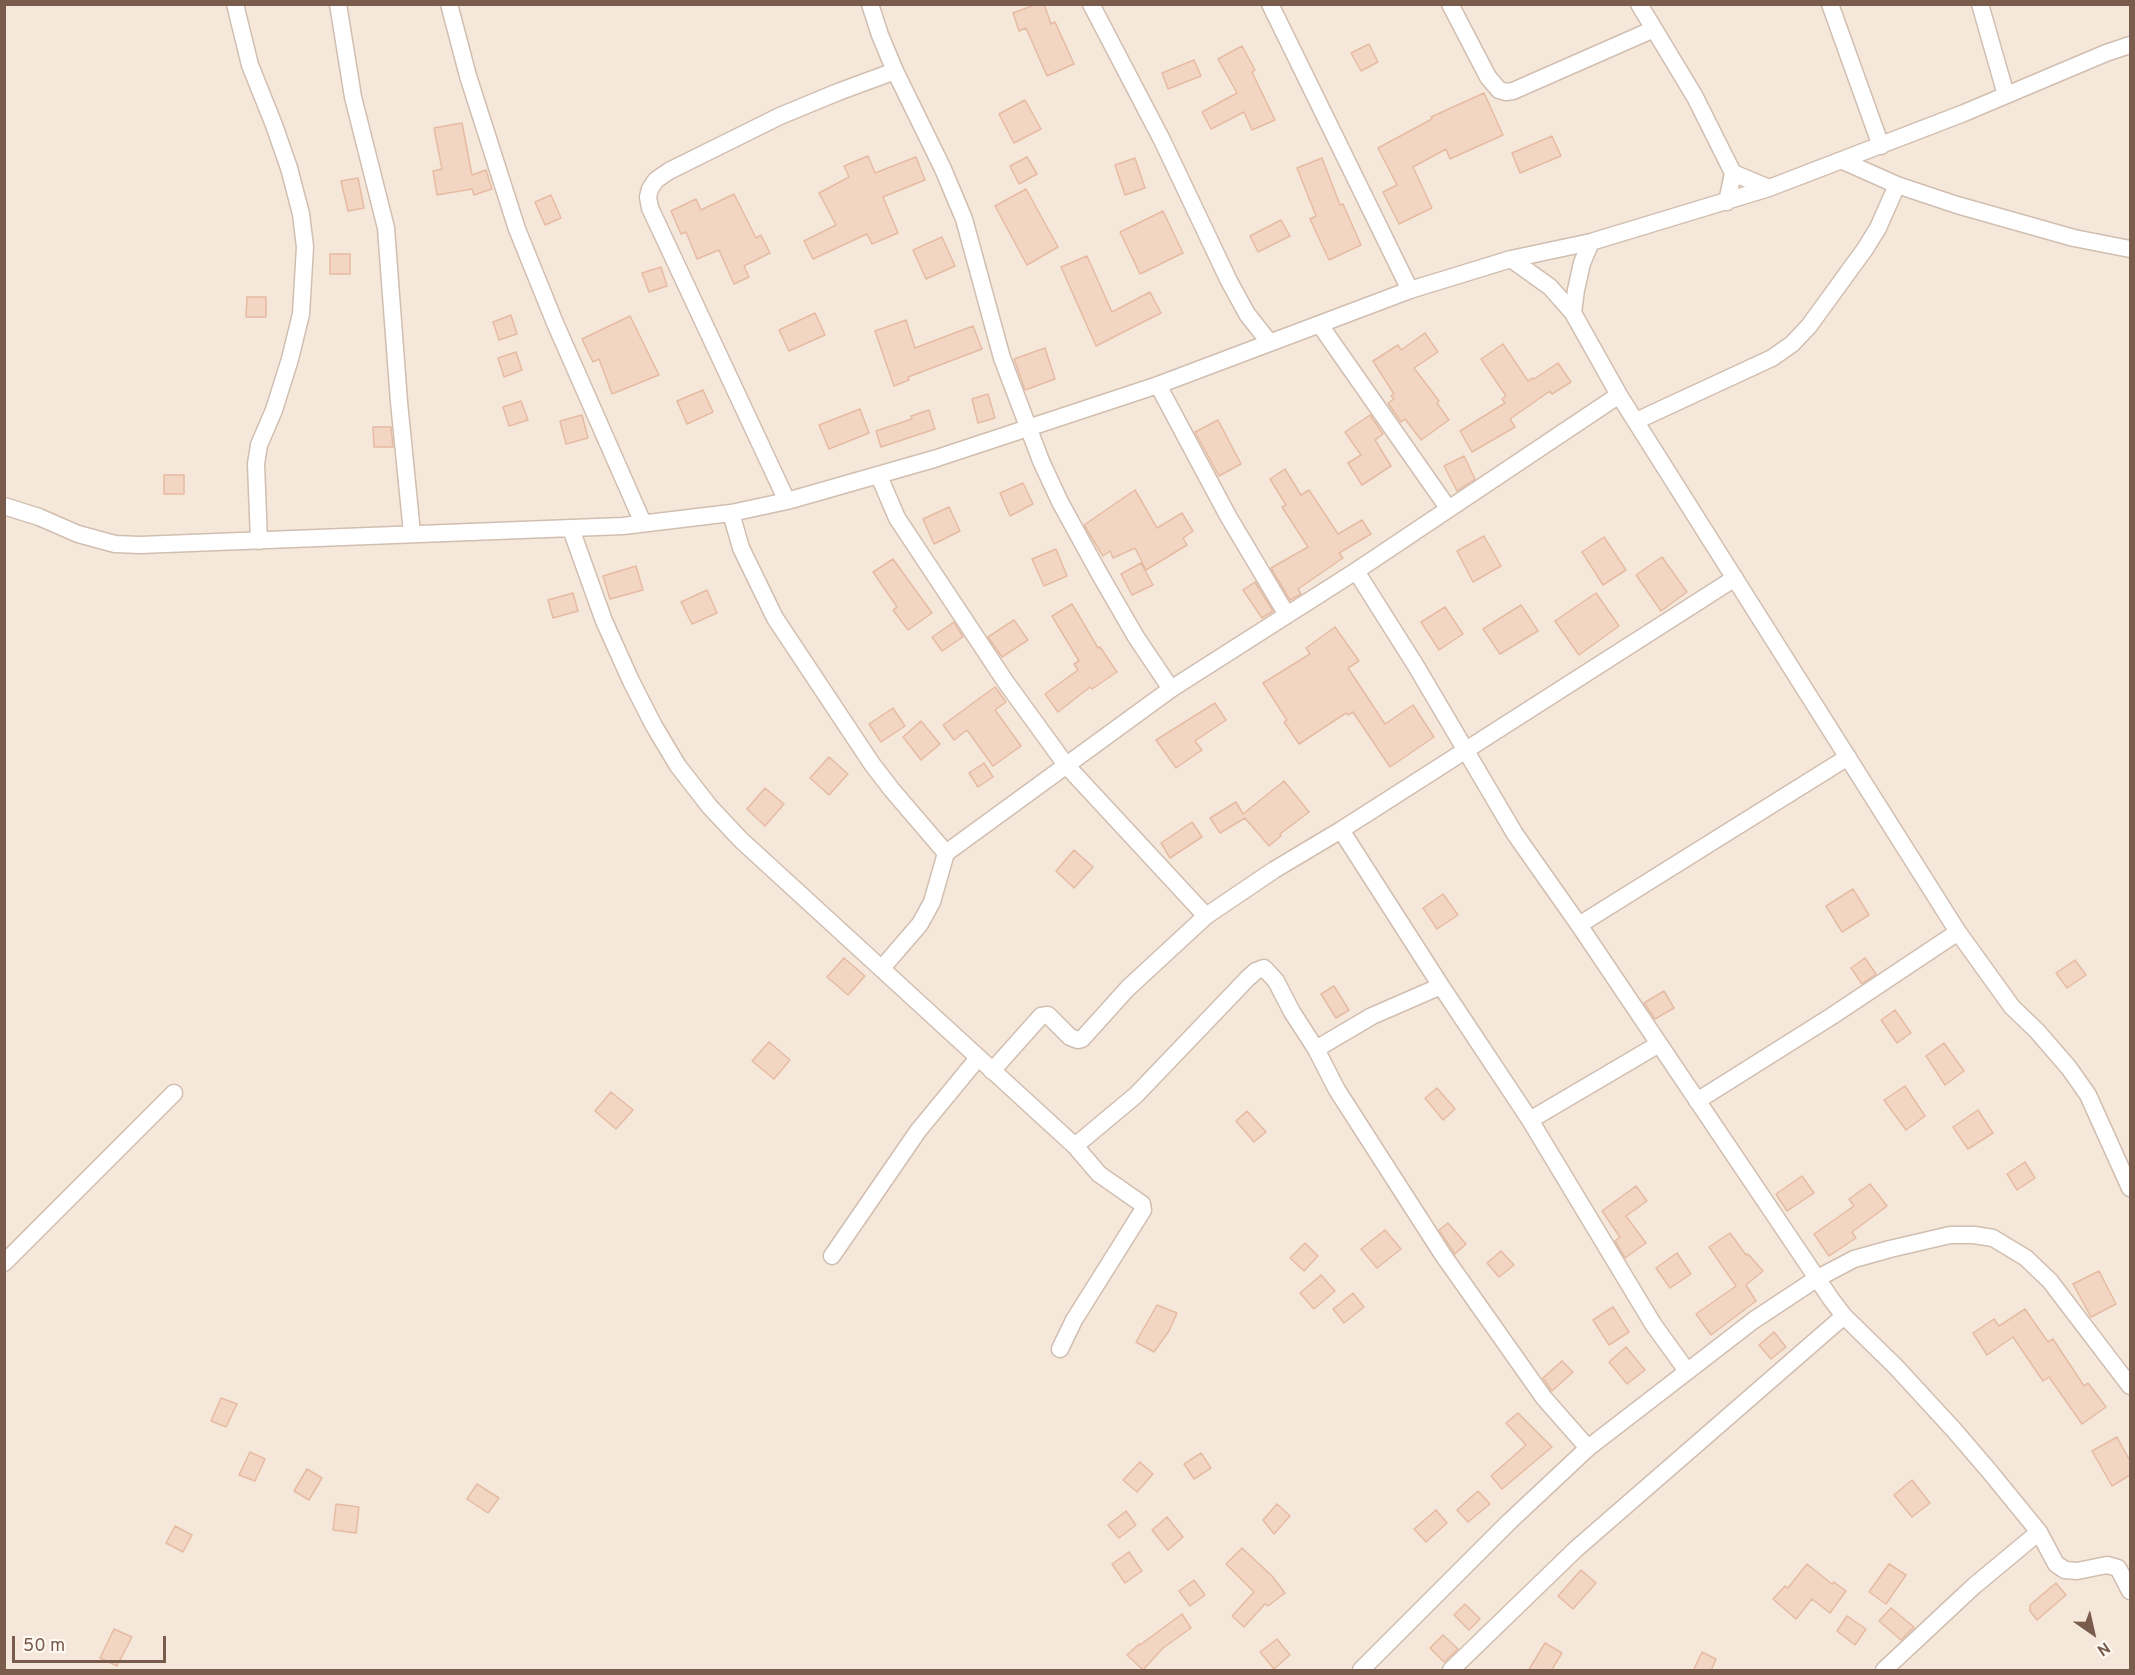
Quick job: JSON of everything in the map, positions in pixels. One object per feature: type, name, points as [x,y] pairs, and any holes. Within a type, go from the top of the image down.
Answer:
[{"type":"street","points":[[235,4],[250,65],[289,168],[301,214],[305,247],[301,314],[274,410],[259,445],[256,464],[259,541]]},
{"type":"street","points":[[338,4],[351,86],[386,228],[399,402],[412,533]]},
{"type":"street","points":[[449,4],[468,76],[517,229],[555,323],[643,523]]},
{"type":"street","points":[[870,4],[895,71],[938,158],[964,219],[1002,358],[1028,428],[1060,502],[1136,637],[1171,689]]},
{"type":"street","points":[[1091,4],[1162,140],[1228,281],[1247,314],[1270,343]]},
{"type":"street","points":[[1270,4],[1410,290]]},
{"type":"street","points":[[1450,4],[1488,77],[1499,90],[1506,92],[1513,91],[1654,29]]},
{"type":"street","points":[[1639,4],[1704,114],[1733,173],[1727,202]]},
{"type":"street","points":[[1830,4],[1881,146]]},
{"type":"street","points":[[1980,4],[2006,95]]},
{"type":"street","points":[[4,506],[39,517],[78,534],[115,544],[161,545],[412,533],[571,529],[731,513],[787,501],[879,476],[1158,385],[1410,290],[1511,259],[1591,242],[1727,202],[1843,161],[2130,45]]},
{"type":"street","points":[[787,501],[650,208],[648,197],[650,189],[656,180],[669,171],[780,116],[895,71]]},
{"type":"street","points":[[1843,161],[1897,185],[2018,223],[2074,238],[2130,249]]},
{"type":"street","points":[[1733,173],[1768,188]]},
{"type":"street","points":[[1636,421],[1772,358],[1792,344],[1809,326],[1865,249],[1878,228],[1897,185]]},
{"type":"street","points":[[1573,313],[1582,264],[1591,242]]},
{"type":"street","points":[[1511,259],[1550,287],[1573,313],[1619,395],[1958,932],[2012,1007],[2037,1031],[2069,1068],[2088,1095],[2130,1188]]},
{"type":"street","points":[[1320,325],[1448,508]]},
{"type":"street","points":[[1158,385],[1228,516],[1287,615]]},
{"type":"street","points":[[882,968],[920,924],[932,902],[946,853],[1171,689],[1356,571],[1619,395]]},
{"type":"street","points":[[879,476],[904,527],[1005,681],[1066,765],[1206,916]]},
{"type":"street","points":[[731,513],[741,548],[775,618],[872,764],[946,853]]},
{"type":"street","points":[[571,529],[604,621],[645,708],[678,766],[710,807],[741,840],[1075,1146],[1099,1174],[1142,1204],[1143,1210],[1074,1320],[1060,1348]]},
{"type":"street","points":[[1356,571],[1416,666],[1515,834],[1579,925],[1816,1279],[1844,1316],[1896,1367],[1954,1430],[2039,1532],[2056,1564],[2065,1570],[2078,1571],[2107,1565],[2118,1568],[2130,1591]]},
{"type":"street","points":[[992,1071],[1041,1016],[1048,1015],[1070,1036],[1078,1040],[1082,1039],[1128,988],[1206,916],[1274,870],[1341,830],[1735,578]]},
{"type":"street","points":[[1579,925],[1848,757]]},
{"type":"street","points":[[1341,830],[1440,986],[1530,1120],[1653,1324],[1687,1371]]},
{"type":"street","points":[[1697,1101],[1832,1016],[1958,932]]},
{"type":"street","points":[[1075,1146],[1136,1095],[1256,971],[1264,968],[1270,973],[1317,1049],[1337,1090],[1443,1255],[1544,1398],[1588,1448]]},
{"type":"street","points":[[1317,1049],[1372,1016],[1440,986]]},
{"type":"street","points":[[1530,1120],[1659,1044]]},
{"type":"street","points":[[832,1256],[918,1131],[978,1058]]},
{"type":"street","points":[[4,1263],[174,1093]]},
{"type":"street","points":[[1361,1671],[1509,1522],[1588,1448],[1754,1320],[1816,1279],[1854,1259],[1950,1235],[1993,1238],[2026,1258],[2050,1281],[2130,1386]]},
{"type":"street","points":[[1451,1671],[1576,1549],[1844,1316]]},
{"type":"street","points":[[1884,1671],[1974,1586],[2039,1532]]},
{"type":"shaded area","points":[[5,5],[2130,5],[2130,1670],[5,1670]]},
{"type":"building","points":[[1037,4],[1044,4],[1051,24],[1055,22],[1074,64],[1047,76],[1026,28],[1019,31],[1013,13]]},
{"type":"building","points":[[1369,44],[1378,62],[1361,71],[1351,53]]},
{"type":"building","points":[[1242,46],[1255,70],[1252,72],[1275,120],[1252,130],[1244,112],[1211,129],[1202,112],[1237,93],[1218,59]]},
{"type":"building","points":[[1194,60],[1201,76],[1168,89],[1162,73]]},
{"type":"building","points":[[1484,93],[1503,135],[1450,159],[1446,149],[1413,167],[1432,208],[1399,224],[1383,192],[1397,185],[1378,148],[1432,119],[1431,117]]},
{"type":"building","points":[[1025,100],[1041,129],[1014,143],[999,114]]},
{"type":"building","points":[[462,123],[472,175],[486,170],[492,189],[474,195],[472,189],[437,195],[433,171],[442,169],[434,128]]},
{"type":"building","points":[[1552,136],[1561,156],[1520,173],[1512,153]]},
{"type":"building","points":[[868,156],[875,173],[916,157],[925,180],[883,197],[898,233],[872,244],[867,234],[813,259],[804,241],[836,225],[819,193],[849,177],[844,166]]},
{"type":"building","points":[[1027,157],[1037,174],[1019,184],[1010,166]]},
{"type":"building","points":[[1135,158],[1145,188],[1125,195],[1115,165]]},
{"type":"building","points":[[1322,158],[1340,205],[1343,204],[1361,245],[1329,260],[1310,219],[1316,216],[1297,168]]},
{"type":"building","points":[[358,178],[364,208],[348,211],[341,181]]},
{"type":"building","points":[[1026,189],[1058,247],[1027,265],[995,206]]},
{"type":"building","points":[[734,194],[756,238],[761,235],[770,253],[744,266],[749,277],[734,284],[719,250],[697,259],[686,232],[681,234],[671,211],[696,199],[701,210]]},
{"type":"building","points":[[551,195],[561,218],[545,225],[535,202]]},
{"type":"building","points":[[1163,211],[1183,253],[1140,274],[1120,232]]},
{"type":"building","points":[[1281,220],[1290,236],[1258,252],[1250,236]]},
{"type":"building","points":[[942,237],[955,266],[926,279],[913,250]]},
{"type":"building","points":[[330,254],[350,254],[350,274],[330,274]]},
{"type":"building","points":[[1087,256],[1112,312],[1150,292],[1161,313],[1096,346],[1061,267]]},
{"type":"building","points":[[661,267],[667,286],[649,292],[642,273]]},
{"type":"building","points":[[247,297],[266,297],[266,317],[246,317]]},
{"type":"building","points":[[815,313],[825,335],[789,351],[779,330]]},
{"type":"building","points":[[511,315],[517,334],[499,340],[493,322]]},
{"type":"building","points":[[630,316],[659,375],[612,394],[599,359],[593,362],[582,339]]},
{"type":"building","points":[[906,320],[915,348],[973,326],[982,349],[908,377],[909,380],[894,386],[875,331]]},
{"type":"building","points":[[1425,333],[1438,352],[1414,368],[1439,401],[1437,403],[1449,420],[1421,440],[1405,419],[1401,422],[1388,403],[1394,399],[1391,396],[1394,394],[1373,361],[1398,345],[1401,350]]},
{"type":"building","points":[[1503,344],[1528,381],[1558,363],[1571,382],[1552,394],[1550,391],[1510,419],[1515,427],[1472,452],[1460,431],[1505,403],[1502,399],[1506,396],[1481,359]]},
{"type":"building","points":[[1045,348],[1055,379],[1025,390],[1014,359]]},
{"type":"building","points":[[516,352],[522,370],[504,377],[498,358]]},
{"type":"building","points":[[703,390],[713,412],[687,424],[677,401]]},
{"type":"building","points":[[988,394],[995,418],[978,423],[972,399]]},
{"type":"building","points":[[521,401],[528,420],[509,426],[503,407]]},
{"type":"building","points":[[860,409],[869,433],[829,449],[819,425]]},
{"type":"building","points":[[929,410],[935,429],[881,447],[876,431],[912,419],[911,416]]},
{"type":"building","points":[[582,415],[588,438],[566,444],[560,421]]},
{"type":"building","points":[[1370,415],[1383,434],[1375,440],[1391,466],[1362,485],[1348,463],[1361,455],[1345,432]]},
{"type":"building","points":[[1218,420],[1241,464],[1219,476],[1195,432]]},
{"type":"building","points":[[373,427],[391,427],[393,447],[374,447]]},
{"type":"building","points":[[1464,456],[1475,479],[1457,491],[1444,466]]},
{"type":"building","points":[[1285,469],[1301,495],[1309,490],[1338,534],[1362,520],[1371,534],[1339,553],[1343,558],[1298,589],[1301,594],[1290,600],[1271,568],[1308,547],[1282,507],[1286,505],[1270,479]]},
{"type":"building","points":[[164,475],[184,475],[184,494],[164,494]]},
{"type":"building","points":[[1023,483],[1033,504],[1010,516],[1000,493]]},
{"type":"building","points":[[1135,490],[1157,528],[1182,513],[1193,531],[1183,538],[1187,545],[1146,570],[1135,548],[1113,558],[1110,551],[1103,556],[1084,525]]},
{"type":"building","points":[[949,507],[960,531],[934,544],[923,519]]},
{"type":"building","points":[[1484,536],[1501,566],[1473,582],[1457,551]]},
{"type":"building","points":[[1604,537],[1626,570],[1603,585],[1582,552]]},
{"type":"building","points":[[1056,549],[1067,576],[1044,586],[1032,559]]},
{"type":"building","points":[[1662,557],[1687,592],[1661,611],[1636,575]]},
{"type":"building","points":[[893,559],[932,613],[908,630],[893,610],[897,607],[873,572]]},
{"type":"building","points":[[1141,563],[1153,585],[1132,595],[1121,574]]},
{"type":"building","points":[[636,566],[643,590],[610,599],[603,576]]},
{"type":"building","points":[[1255,582],[1273,611],[1262,618],[1243,590]]},
{"type":"building","points":[[707,590],[717,613],[692,624],[681,602]]},
{"type":"building","points":[[573,593],[578,611],[553,618],[548,600]]},
{"type":"building","points":[[1596,593],[1619,626],[1579,655],[1555,621]]},
{"type":"building","points":[[1072,604],[1098,648],[1100,647],[1117,672],[1092,689],[1090,687],[1058,712],[1045,694],[1078,670],[1074,664],[1079,661],[1052,616]]},
{"type":"building","points":[[1521,605],[1538,631],[1500,654],[1483,629]]},
{"type":"building","points":[[1445,607],[1463,634],[1439,650],[1421,622]]},
{"type":"building","points":[[1014,620],[1028,640],[1002,657],[988,637]]},
{"type":"building","points":[[954,622],[963,637],[942,651],[932,637]]},
{"type":"building","points":[[1335,627],[1359,661],[1348,668],[1385,724],[1413,705],[1434,737],[1390,767],[1353,712],[1348,715],[1346,713],[1299,744],[1284,722],[1287,720],[1263,683],[1310,654],[1306,648]]},
{"type":"building","points":[[995,687],[1006,702],[995,710],[1021,746],[993,766],[967,730],[954,740],[943,725]]},
{"type":"building","points":[[1215,703],[1226,720],[1195,741],[1202,750],[1176,768],[1156,740]]},
{"type":"building","points":[[893,708],[905,726],[881,742],[869,724]]},
{"type":"building","points":[[921,721],[940,744],[921,760],[903,737]]},
{"type":"building","points":[[829,757],[848,774],[829,795],[810,778]]},
{"type":"building","points":[[984,763],[993,777],[978,787],[969,773]]},
{"type":"building","points":[[1284,781],[1309,812],[1280,834],[1281,836],[1269,846],[1245,818],[1220,833],[1210,818],[1236,802],[1243,814]]},
{"type":"building","points":[[765,788],[784,804],[765,826],[747,809]]},
{"type":"building","points":[[1192,822],[1202,837],[1170,858],[1161,843]]},
{"type":"building","points":[[1074,850],[1093,867],[1074,888],[1056,871]]},
{"type":"building","points":[[1853,889],[1869,915],[1842,932],[1826,906]]},
{"type":"building","points":[[1443,894],[1458,915],[1437,929],[1423,908]]},
{"type":"building","points":[[844,958],[865,976],[848,995],[827,977]]},
{"type":"building","points":[[1865,958],[1876,974],[1862,984],[1851,968]]},
{"type":"building","points":[[2075,960],[2086,975],[2067,988],[2056,973]]},
{"type":"building","points":[[1334,986],[1349,1010],[1336,1018],[1321,994]]},
{"type":"building","points":[[1664,991],[1674,1008],[1655,1019],[1644,1003]]},
{"type":"building","points":[[1895,1010],[1911,1033],[1897,1043],[1881,1020]]},
{"type":"building","points":[[769,1042],[790,1060],[774,1079],[752,1061]]},
{"type":"building","points":[[1944,1043],[1964,1071],[1945,1085],[1926,1056]]},
{"type":"building","points":[[1905,1086],[1925,1116],[1906,1130],[1884,1100]]},
{"type":"building","points":[[1437,1088],[1455,1109],[1443,1120],[1425,1098]]},
{"type":"building","points":[[611,1092],[633,1110],[616,1129],[595,1111]]},
{"type":"building","points":[[1978,1110],[1993,1133],[1968,1149],[1953,1127]]},
{"type":"building","points":[[1247,1111],[1266,1132],[1254,1142],[1236,1121]]},
{"type":"building","points":[[2025,1162],[2035,1178],[2017,1190],[2007,1174]]},
{"type":"building","points":[[1802,1176],[1814,1193],[1787,1211],[1776,1194]]},
{"type":"building","points":[[1870,1184],[1887,1206],[1852,1232],[1856,1238],[1829,1256],[1814,1234],[1854,1206],[1849,1199]]},
{"type":"building","points":[[1636,1186],[1647,1201],[1626,1216],[1646,1243],[1625,1258],[1615,1241],[1620,1237],[1602,1211]]},
{"type":"building","points":[[1448,1223],[1466,1244],[1455,1254],[1439,1230]]},
{"type":"building","points":[[1385,1230],[1401,1249],[1377,1268],[1361,1249]]},
{"type":"building","points":[[1730,1233],[1746,1255],[1748,1254],[1763,1271],[1746,1285],[1756,1301],[1711,1335],[1696,1314],[1736,1286],[1709,1247]]},
{"type":"building","points":[[1305,1243],[1318,1256],[1304,1271],[1290,1258]]},
{"type":"building","points":[[1501,1251],[1514,1265],[1499,1277],[1487,1263]]},
{"type":"building","points":[[1677,1253],[1691,1274],[1670,1288],[1656,1268]]},
{"type":"building","points":[[2099,1271],[2116,1304],[2091,1317],[2073,1284]]},
{"type":"building","points":[[1321,1275],[1335,1291],[1314,1309],[1300,1293]]},
{"type":"building","points":[[1353,1293],[1364,1307],[1344,1323],[1333,1309]]},
{"type":"building","points":[[1157,1305],[1177,1313],[1169,1331],[1154,1352],[1136,1342]]},
{"type":"building","points":[[1613,1307],[1629,1332],[1609,1345],[1593,1320]]},
{"type":"building","points":[[2025,1309],[2048,1342],[2053,1339],[2084,1386],[2088,1383],[2106,1407],[2082,1424],[2049,1377],[2043,1381],[2013,1337],[1987,1355],[1973,1333],[1994,1319],[1999,1326]]},
{"type":"building","points":[[1774,1332],[1786,1347],[1771,1359],[1759,1345]]},
{"type":"building","points":[[1626,1347],[1645,1370],[1627,1384],[1609,1362]]},
{"type":"building","points":[[1562,1361],[1573,1372],[1552,1391],[1543,1378]]},
{"type":"building","points":[[221,1398],[237,1404],[226,1427],[211,1421]]},
{"type":"building","points":[[1518,1413],[1552,1447],[1502,1489],[1491,1476],[1526,1445],[1506,1423]]},
{"type":"building","points":[[2117,1437],[2130,1461],[2130,1475],[2112,1486],[2092,1451]]},
{"type":"building","points":[[250,1452],[265,1459],[255,1481],[239,1475]]},
{"type":"building","points":[[1201,1453],[1211,1468],[1194,1479],[1184,1464]]},
{"type":"building","points":[[1140,1462],[1153,1474],[1137,1492],[1123,1480]]},
{"type":"building","points":[[307,1469],[322,1478],[309,1500],[294,1491]]},
{"type":"building","points":[[1912,1480],[1930,1503],[1912,1517],[1894,1495]]},
{"type":"building","points":[[477,1484],[499,1498],[488,1513],[467,1499]]},
{"type":"building","points":[[1478,1491],[1490,1504],[1468,1522],[1457,1510]]},
{"type":"building","points":[[336,1504],[359,1507],[356,1533],[333,1530]]},
{"type":"building","points":[[1277,1504],[1290,1516],[1274,1534],[1263,1520]]},
{"type":"building","points":[[1436,1510],[1447,1523],[1426,1542],[1414,1529]]},
{"type":"building","points":[[1126,1511],[1136,1525],[1119,1538],[1108,1525]]},
{"type":"building","points":[[1167,1517],[1183,1537],[1168,1550],[1152,1530]]},
{"type":"building","points":[[175,1526],[192,1535],[183,1552],[166,1543]]},
{"type":"building","points":[[1242,1548],[1272,1576],[1285,1593],[1268,1606],[1265,1604],[1244,1627],[1232,1616],[1254,1592],[1226,1564]]},
{"type":"building","points":[[1129,1552],[1142,1571],[1125,1583],[1112,1564]]},
{"type":"building","points":[[1807,1564],[1832,1584],[1834,1582],[1846,1591],[1830,1613],[1812,1599],[1796,1619],[1773,1599],[1785,1586],[1788,1588]]},
{"type":"building","points":[[1889,1564],[1906,1575],[1886,1604],[1869,1592]]},
{"type":"building","points":[[1581,1570],[1596,1583],[1573,1609],[1558,1596]]},
{"type":"building","points":[[1194,1580],[1205,1595],[1190,1606],[1179,1591]]},
{"type":"building","points":[[2056,1583],[2066,1595],[2037,1620],[2030,1611],[2030,1605]]},
{"type":"building","points":[[1465,1604],[1480,1619],[1469,1630],[1454,1615]]},
{"type":"building","points":[[1891,1608],[1914,1627],[1901,1640],[1879,1621]]},
{"type":"building","points":[[1182,1614],[1191,1628],[1163,1648],[1143,1670],[1127,1655],[1139,1644]]},
{"type":"building","points":[[1847,1616],[1866,1629],[1855,1645],[1837,1631]]},
{"type":"building","points":[[114,1629],[132,1637],[117,1666],[100,1658]]},
{"type":"building","points":[[1443,1635],[1458,1649],[1444,1662],[1430,1648]]},
{"type":"building","points":[[1277,1639],[1290,1655],[1274,1669],[1260,1652]]},
{"type":"building","points":[[1545,1643],[1562,1653],[1551,1671],[1528,1671]]},
{"type":"building","points":[[1702,1652],[1716,1659],[1711,1671],[1693,1671]]}]
